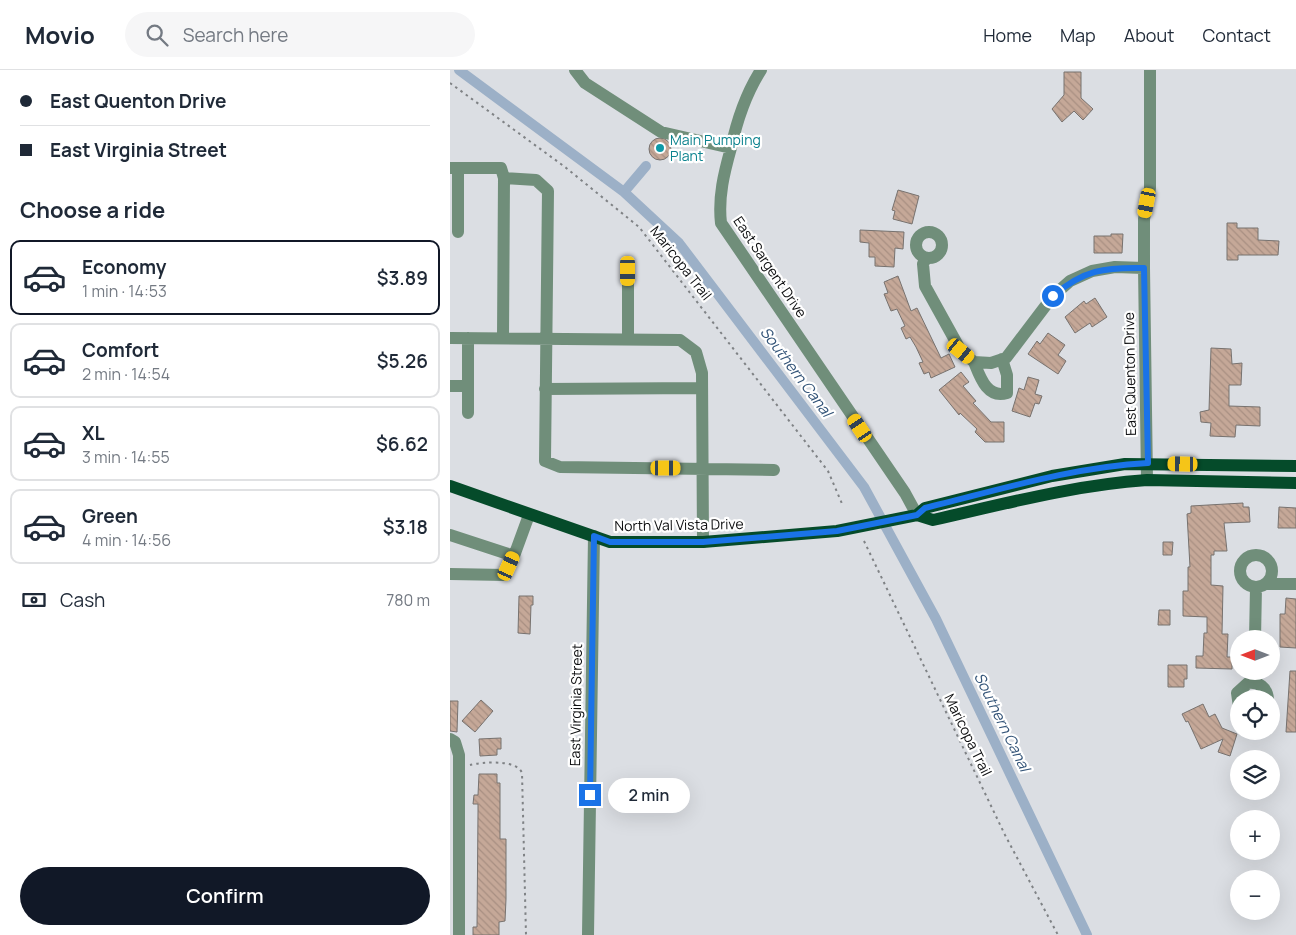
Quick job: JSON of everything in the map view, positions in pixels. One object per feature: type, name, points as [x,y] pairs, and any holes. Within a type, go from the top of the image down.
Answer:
[{"type":"main road","name":"North Val Vista Drive","points":[[450,486],[610,542],[703,542],[837,531],[917,515],[925,508],[1052,476],[1125,464],[1296,466]]},
{"type":"main road","name":"North Val Vista Drive","points":[[917,515],[932,520],[1087,486],[1148,480],[1296,482]]},
{"type":"street","points":[[575,70],[584,83],[661,132],[731,148]]},
{"type":"street","name":"East Sargent Drive","points":[[761,70],[749,88],[738,118],[722,178],[719,207],[722,223],[905,493],[917,515]]},
{"type":"street","name":"East Quenton Drive","points":[[1148,480],[1144,219],[1150,188],[1150,70]]},
{"type":"street","points":[[458,232],[454,168],[501,168],[504,178],[503,338]]},
{"type":"street","points":[[504,178],[536,180],[548,191],[545,461],[560,467],[774,470]]},
{"type":"street","points":[[926,258],[923,264],[925,286],[961,351],[974,362],[980,379],[990,390],[1001,394],[1007,392],[1008,386],[1002,360]]},
{"type":"street","points":[[974,362],[992,363],[1006,358],[1053,296],[1070,281],[1092,271],[1115,267],[1144,268]]},
{"type":"street","points":[[628,271],[628,340]]},
{"type":"street","points":[[450,338],[680,340],[696,352],[702,373],[703,542]]},
{"type":"street","points":[[468,338],[468,413]]},
{"type":"street","points":[[450,386],[468,386]]},
{"type":"street","points":[[545,389],[702,388]]},
{"type":"street","points":[[450,574],[505,575],[529,515]]},
{"type":"street","points":[[450,535],[514,556]]},
{"type":"street","name":"East Virginia Street","points":[[588,935],[594,536]]},
{"type":"street","points":[[1256,630],[1261,586],[1296,584]]},
{"type":"street","points":[[1239,690],[1250,680]]},
{"type":"street","points":[[1257,680],[1265,690]]},
{"type":"street","points":[[452,741],[459,755],[454,844],[458,935]]},
{"type":"path","name":"Maricopa Trail","points":[[450,83],[566,167],[640,227],[828,471],[843,506]]},
{"type":"path","name":"Maricopa Trail","points":[[864,541],[1005,835],[1058,935]]},
{"type":"path","points":[[459,765],[472,765],[476,763],[510,764],[520,768],[522,776],[526,935]]},
{"type":"building","points":[[1064,72],[1081,72],[1081,98],[1093,109],[1083,120],[1074,111],[1062,122],[1052,109],[1064,95]]},
{"type":"building","name":"Main Pumping Plant","points":[[660,138],[668,141],[671,149],[668,157],[660,160],[652,157],[649,149],[652,141]]},
{"type":"building","points":[[898,190],[919,196],[912,224],[893,219],[895,211],[892,210]]},
{"type":"building","points":[[1227,223],[1237,223],[1237,228],[1258,228],[1258,240],[1279,241],[1278,255],[1238,255],[1238,260],[1227,260]]},
{"type":"building","points":[[860,230],[904,232],[903,249],[895,248],[894,267],[875,266],[875,257],[869,257],[869,243],[860,242]]},
{"type":"building","points":[[1111,234],[1123,234],[1122,253],[1094,253],[1094,236],[1111,236]]},
{"type":"building","points":[[898,276],[911,311],[917,308],[941,358],[949,354],[955,367],[931,378],[929,372],[924,374],[919,363],[923,362],[910,337],[906,339],[901,328],[905,326],[897,309],[891,311],[884,294],[888,293],[884,282]]},
{"type":"building","points":[[1095,298],[1107,317],[1092,327],[1090,323],[1075,333],[1065,317],[1084,301],[1086,304]]},
{"type":"building","points":[[1048,333],[1065,345],[1058,355],[1066,361],[1058,374],[1028,354],[1037,341],[1040,344]]},
{"type":"building","points":[[1211,348],[1231,349],[1232,364],[1242,363],[1241,385],[1229,385],[1229,406],[1260,407],[1260,426],[1236,425],[1235,437],[1210,436],[1211,423],[1201,422],[1200,412],[1209,410]]},
{"type":"building","points":[[961,372],[969,382],[963,386],[976,401],[973,403],[991,422],[1004,422],[1004,442],[985,442],[975,432],[977,429],[960,413],[959,415],[939,390]]},
{"type":"building","points":[[1028,377],[1039,380],[1035,394],[1042,396],[1039,404],[1035,403],[1030,417],[1012,411],[1019,388],[1024,390]]},
{"type":"building","points":[[1243,503],[1243,507],[1249,507],[1250,522],[1224,523],[1227,551],[1214,551],[1214,555],[1211,555],[1211,585],[1223,586],[1222,634],[1228,634],[1227,657],[1230,657],[1230,669],[1196,668],[1196,656],[1203,656],[1204,633],[1207,633],[1207,617],[1183,616],[1183,591],[1188,591],[1188,567],[1190,567],[1187,514],[1191,513],[1191,506]]},
{"type":"building","points":[[1279,507],[1296,508],[1296,528],[1278,528]]},
{"type":"building","points":[[1163,542],[1173,542],[1172,555],[1163,555]]},
{"type":"building","points":[[519,596],[533,596],[530,634],[518,633]]},
{"type":"building","points":[[1286,598],[1296,599],[1296,648],[1280,647],[1280,614],[1285,614]]},
{"type":"building","points":[[1159,610],[1170,610],[1170,625],[1158,625]]},
{"type":"building","points":[[1168,665],[1187,665],[1187,679],[1184,679],[1184,687],[1168,687]]},
{"type":"building","points":[[1290,671],[1296,671],[1296,732],[1286,732]]},
{"type":"building","points":[[481,700],[493,711],[475,732],[462,721]]},
{"type":"building","points":[[450,701],[458,701],[457,732],[450,731]]},
{"type":"building","points":[[1203,704],[1209,717],[1215,714],[1222,728],[1230,731],[1230,740],[1235,740],[1232,750],[1230,750],[1230,756],[1218,752],[1223,739],[1201,749],[1188,721],[1186,722],[1182,714]]},
{"type":"building","points":[[501,738],[501,749],[497,749],[497,755],[480,756],[479,739]]},
{"type":"building","points":[[479,774],[497,774],[497,783],[500,783],[500,839],[506,839],[506,899],[505,921],[499,922],[499,935],[473,935],[473,927],[477,927],[478,804],[473,804],[474,795],[478,795]]},
{"type":"waterway","name":"Southern Canal","points":[[459,70],[624,192],[679,243],[864,487],[936,619],[1087,935]]},
{"type":"waterway","points":[[624,192],[646,166]]},
{"type":"place","name":"Main Pumping Plant","points":[[660,148]]},
{"type":"route","points":[[590,795],[594,536],[610,542],[703,542],[837,531],[917,515],[925,508],[1052,476],[1125,464],[1148,463],[1145,405],[1144,268],[1115,267],[1092,271],[1070,281],[1053,296]]}]
